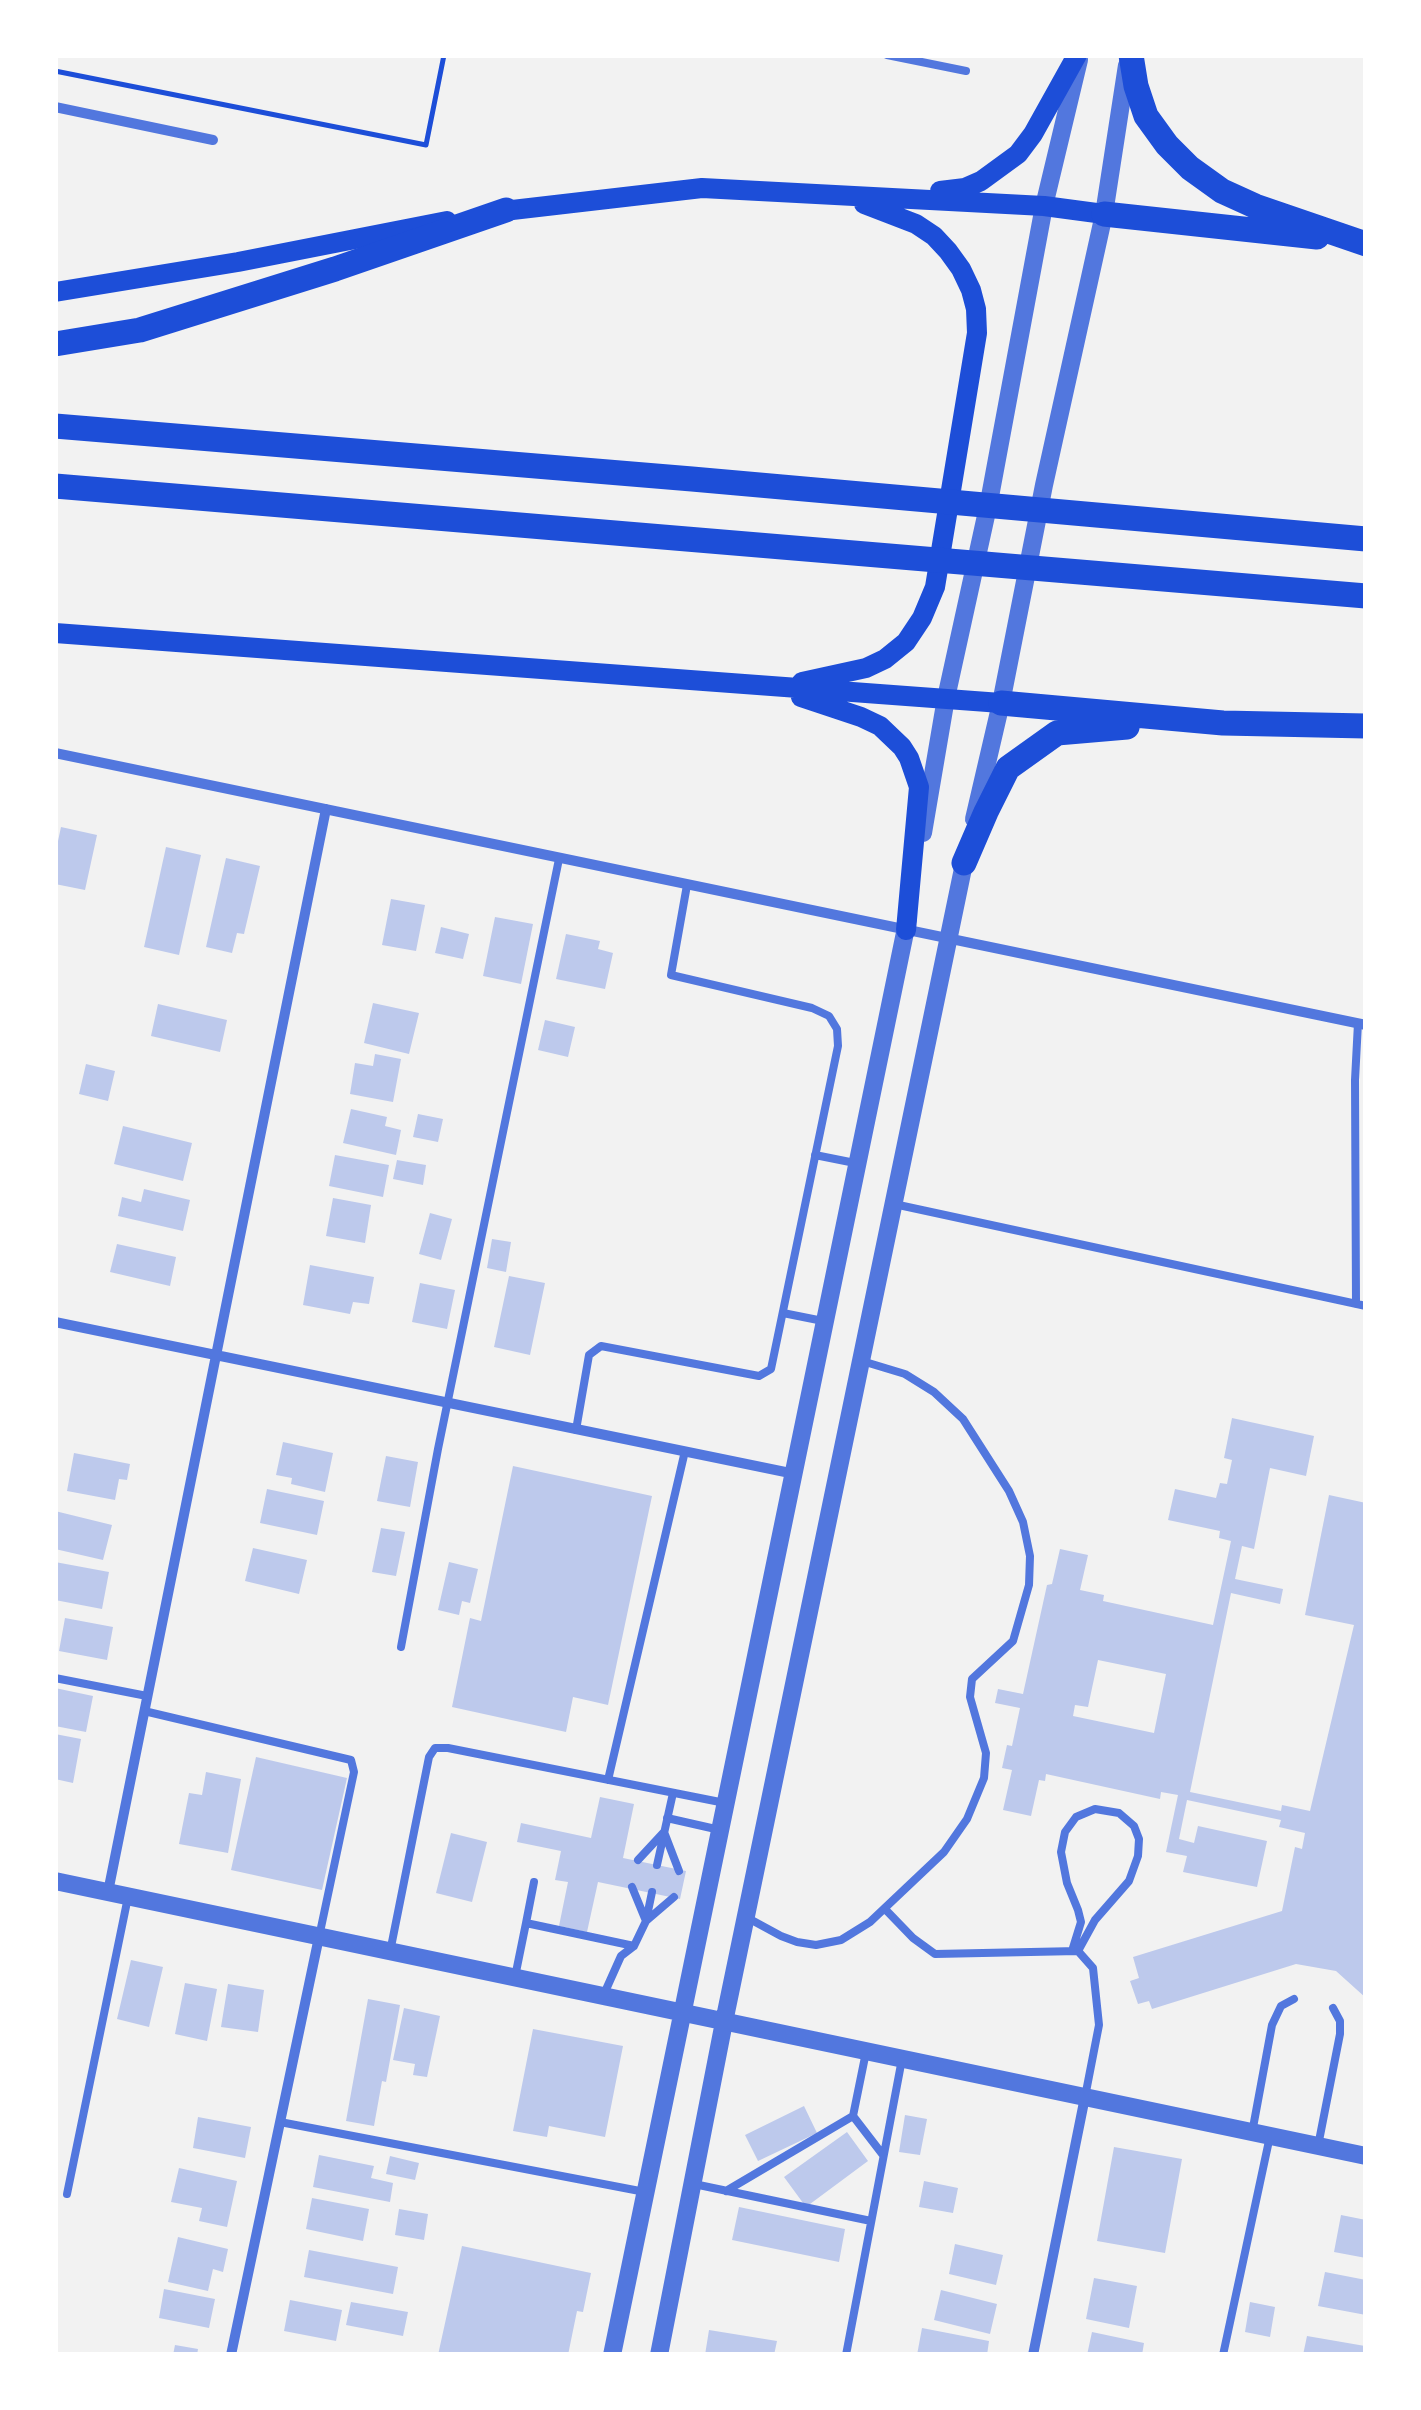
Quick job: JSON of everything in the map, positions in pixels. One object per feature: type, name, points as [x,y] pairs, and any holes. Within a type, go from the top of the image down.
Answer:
[{"type":"highway","points":[[1130,55],[1146,116],[1190,168],[1222,191],[1255,206],[1366,246]]},
{"type":"highway","points":[[55,344],[140,330],[506,210]]},
{"type":"highway","points":[[1104,214],[1320,237],[1366,246]]},
{"type":"highway","points":[[55,426],[1366,539]]},
{"type":"highway","points":[[55,486],[1366,596]]},
{"type":"highway","points":[[1000,703],[1223,722],[1366,726]]},
{"type":"highway","points":[[964,863],[1008,768],[1057,734],[1223,722]]},
{"type":"main road","points":[[844,196],[930,192],[982,182],[1018,154],[1079,55]]},
{"type":"main road","points":[[55,292],[238,262],[506,210],[702,188],[1044,206],[1104,214]]},
{"type":"main road","points":[[776,688],[866,668],[885,659],[906,642],[922,618],[936,587],[977,334],[971,290],[961,269],[934,236],[916,224],[844,196]]},
{"type":"main road","points":[[55,633],[1000,703]]},
{"type":"main road","points":[[776,688],[880,726],[909,758],[919,788],[906,930]]},
{"type":"street","points":[[612,2355],[906,930],[946,698],[1044,206],[1079,55]]},
{"type":"street","points":[[658,2355],[948,938],[1104,214],[1130,55]]},
{"type":"street","points":[[55,108],[213,140]]},
{"type":"street","points":[[55,753],[1362,1024]]},
{"type":"street","points":[[108,1892],[326,809]]},
{"type":"street","points":[[55,1322],[795,1474]]},
{"type":"street","points":[[55,1881],[1366,2156]]},
{"type":"street","points":[[231,2355],[319,1937]]},
{"type":"street","points":[[1033,2355],[1084,2097]]},
{"type":"lane","points":[[887,55],[966,71]]},
{"type":"lane","points":[[401,1647],[560,859]]},
{"type":"lane","points":[[576,1430],[589,1355],[601,1346],[759,1376],[771,1369],[838,1046],[829,1016],[812,1008],[671,975],[687,885]]},
{"type":"lane","points":[[894,1204],[1361,1305],[1355,1080],[1362,1024]]},
{"type":"lane","points":[[815,1155],[858,1163]]},
{"type":"lane","points":[[783,1314],[826,1322]]},
{"type":"lane","points":[[746,1917],[797,1942],[816,1945],[841,1940],[886,1909],[944,1852],[967,1819],[984,1778],[986,1753],[970,1696],[972,1679],[1013,1642],[1029,1585],[1030,1556],[1023,1522],[1009,1491],[963,1419],[934,1392],[905,1374],[862,1361]]},
{"type":"lane","points":[[608,1780],[685,1452]]},
{"type":"lane","points":[[55,1678],[147,1696]]},
{"type":"lane","points":[[144,1712],[351,1760],[354,1767],[319,1937]]},
{"type":"lane","points":[[390,1952],[429,1756],[435,1748],[726,1803]]},
{"type":"lane","points":[[658,1866],[673,1793]]},
{"type":"lane","points":[[1095,1809],[1119,1813],[1134,1826],[1140,1839],[1138,1856],[1129,1881],[1075,1950],[1081,1922],[1061,1852],[1065,1832],[1076,1817],[1095,1809]]},
{"type":"lane","points":[[668,1818],[720,1830]]},
{"type":"lane","points":[[638,1860],[664,1832]]},
{"type":"lane","points":[[664,1832],[679,1871]]},
{"type":"lane","points":[[515,1978],[534,1882]]},
{"type":"lane","points":[[632,1887],[646,1921]]},
{"type":"lane","points":[[603,1997],[621,1956],[634,1946],[646,1921],[652,1892]]},
{"type":"lane","points":[[67,2194],[128,1897]]},
{"type":"lane","points":[[646,1921],[674,1898]]},
{"type":"lane","points":[[886,1909],[912,1938],[935,1954],[1075,1950],[1093,1968],[1099,2026],[1084,2097]]},
{"type":"lane","points":[[526,1923],[634,1946]]},
{"type":"lane","points":[[1223,2355],[1261,2135],[1272,2025],[1281,2006],[1294,1998]]},
{"type":"lane","points":[[1318,2146],[1340,2034],[1340,2021],[1333,2008]]},
{"type":"lane","points":[[866,2052],[854,2116],[884,2155]]},
{"type":"lane","points":[[846,2355],[902,2059]]},
{"type":"lane","points":[[726,2191],[854,2116]]},
{"type":"lane","points":[[280,2122],[645,2192]]},
{"type":"lane","points":[[692,2184],[871,2220]]},
{"type":"path","points":[[55,70],[426,145],[444,55]]},
{"type":"building","points":[[61,827],[97,835],[85,890],[55,884],[55,855]]},
{"type":"building","points":[[166,847],[201,855],[179,955],[144,947]]},
{"type":"building","points":[[226,858],[260,866],[244,934],[237,933],[232,953],[206,947]]},
{"type":"building","points":[[391,899],[425,905],[416,951],[382,945]]},
{"type":"building","points":[[495,917],[533,924],[521,984],[483,976]]},
{"type":"building","points":[[441,927],[469,934],[463,959],[435,953]]},
{"type":"building","points":[[566,934],[600,941],[598,949],[613,953],[605,989],[556,979]]},
{"type":"building","points":[[373,1003],[419,1013],[409,1054],[364,1043]]},
{"type":"building","points":[[158,1004],[227,1020],[220,1052],[151,1036]]},
{"type":"building","points":[[545,1020],[575,1027],[568,1057],[538,1050]]},
{"type":"building","points":[[375,1054],[401,1059],[393,1102],[350,1094],[355,1063],[373,1066]]},
{"type":"building","points":[[86,1064],[115,1071],[108,1101],[79,1094]]},
{"type":"building","points":[[351,1109],[387,1117],[385,1126],[401,1130],[396,1155],[343,1143]]},
{"type":"building","points":[[418,1114],[443,1119],[438,1142],[413,1137]]},
{"type":"building","points":[[123,1126],[192,1143],[183,1181],[114,1164]]},
{"type":"building","points":[[335,1155],[389,1165],[383,1197],[329,1186]]},
{"type":"building","points":[[397,1160],[426,1165],[423,1185],[393,1179]]},
{"type":"building","points":[[144,1189],[190,1200],[183,1231],[118,1216],[122,1197],[141,1202]]},
{"type":"building","points":[[333,1198],[371,1205],[365,1243],[326,1236]]},
{"type":"building","points":[[430,1213],[452,1219],[441,1260],[419,1254]]},
{"type":"building","points":[[492,1239],[511,1242],[506,1272],[487,1268]]},
{"type":"building","points":[[117,1244],[176,1257],[170,1286],[110,1272]]},
{"type":"building","points":[[310,1265],[374,1277],[369,1304],[353,1302],[350,1314],[303,1305]]},
{"type":"building","points":[[509,1276],[545,1283],[530,1355],[494,1347]]},
{"type":"building","points":[[420,1283],[455,1290],[447,1329],[412,1322]]},
{"type":"building","points":[[1232,1418],[1314,1436],[1306,1476],[1270,1468],[1254,1549],[1242,1546],[1235,1579],[1283,1589],[1280,1604],[1231,1593],[1190,1792],[1281,1811],[1282,1805],[1310,1811],[1354,1625],[1305,1615],[1329,1495],[1366,1503],[1366,1998],[1336,1971],[1296,1964],[1152,2009],[1149,2001],[1138,2004],[1130,1981],[1139,1978],[1133,1957],[1282,1911],[1295,1847],[1302,1849],[1305,1833],[1279,1827],[1281,1820],[1187,1800],[1179,1839],[1194,1843],[1198,1826],[1267,1841],[1257,1887],[1183,1872],[1187,1856],[1166,1852],[1178,1795],[1161,1792],[1160,1799],[1046,1774],[1045,1781],[1039,1780],[1031,1816],[1003,1810],[1012,1770],[1002,1768],[1007,1745],[1012,1746],[1020,1708],[995,1703],[998,1689],[1023,1694],[1047,1585],[1052,1584],[1060,1549],[1088,1555],[1080,1590],[1104,1595],[1103,1601],[1213,1625],[1231,1541],[1219,1538],[1220,1531],[1168,1520],[1175,1489],[1216,1498],[1220,1483],[1227,1484],[1232,1460],[1224,1458]],"holes":[[[1098,1660],[1166,1674],[1154,1733],[1073,1716],[1075,1705],[1088,1707]]]},
{"type":"building","points":[[283,1442],[333,1453],[325,1492],[291,1484],[292,1478],[276,1475]]},
{"type":"building","points":[[74,1453],[130,1464],[127,1480],[119,1479],[115,1500],[67,1491]]},
{"type":"building","points":[[386,1456],[418,1462],[410,1507],[377,1501]]},
{"type":"building","points":[[513,1466],[652,1496],[608,1705],[573,1697],[566,1732],[452,1707],[470,1618],[481,1621]]},
{"type":"building","points":[[267,1489],[324,1501],[317,1535],[260,1523]]},
{"type":"building","points":[[55,1511],[112,1525],[103,1560],[55,1549]]},
{"type":"building","points":[[381,1528],[405,1532],[396,1576],[372,1572]]},
{"type":"building","points":[[253,1548],[307,1560],[299,1594],[245,1581]]},
{"type":"building","points":[[55,1562],[109,1572],[102,1609],[55,1600]]},
{"type":"building","points":[[449,1562],[478,1569],[470,1603],[462,1601],[459,1615],[438,1610]]},
{"type":"building","points":[[65,1618],[113,1627],[107,1660],[59,1651]]},
{"type":"building","points":[[55,1688],[93,1696],[86,1732],[55,1726]]},
{"type":"building","points":[[55,1734],[81,1739],[73,1783],[55,1779]]},
{"type":"building","points":[[256,1757],[347,1778],[322,1890],[231,1870]]},
{"type":"building","points":[[206,1772],[241,1779],[228,1853],[179,1844],[189,1793],[202,1795]]},
{"type":"building","points":[[600,1797],[634,1804],[623,1858],[686,1871],[680,1899],[598,1882],[587,1932],[559,1926],[568,1882],[555,1880],[561,1851],[517,1842],[521,1823],[591,1838]]},
{"type":"building","points":[[451,1833],[487,1842],[472,1902],[436,1893]]},
{"type":"building","points":[[131,1960],[163,1967],[149,2027],[117,2019]]},
{"type":"building","points":[[185,1983],[217,1989],[207,2041],[175,2034]]},
{"type":"building","points":[[228,1984],[264,1990],[258,2032],[221,2027]]},
{"type":"building","points":[[368,1999],[400,2005],[374,2126],[346,2121]]},
{"type":"building","points":[[404,2008],[440,2016],[427,2077],[413,2075],[415,2064],[393,2060]]},
{"type":"building","points":[[533,2029],[623,2046],[605,2137],[549,2126],[547,2137],[513,2131]]},
{"type":"building","points":[[804,2106],[817,2133],[758,2161],[745,2135]]},
{"type":"building","points":[[905,2115],[927,2119],[920,2155],[899,2152]]},
{"type":"building","points":[[198,2117],[251,2127],[245,2158],[193,2148]]},
{"type":"building","points":[[847,2132],[868,2161],[806,2207],[784,2177]]},
{"type":"building","points":[[1114,2147],[1182,2159],[1165,2253],[1097,2241]]},
{"type":"building","points":[[319,2155],[374,2166],[371,2178],[393,2183],[390,2202],[313,2187]]},
{"type":"building","points":[[390,2156],[419,2163],[415,2180],[386,2174]]},
{"type":"building","points":[[179,2168],[237,2181],[227,2227],[199,2221],[202,2208],[171,2202]]},
{"type":"building","points":[[924,2181],[958,2188],[953,2213],[919,2207]]},
{"type":"building","points":[[312,2198],[369,2209],[363,2241],[306,2229]]},
{"type":"building","points":[[739,2207],[845,2229],[839,2262],[732,2240]]},
{"type":"building","points":[[399,2209],[428,2214],[424,2240],[395,2235]]},
{"type":"building","points":[[1341,2215],[1366,2220],[1366,2258],[1334,2252]]},
{"type":"building","points":[[178,2237],[228,2249],[223,2272],[213,2269],[208,2291],[168,2282]]},
{"type":"building","points":[[955,2244],[1003,2255],[996,2285],[949,2274]]},
{"type":"building","points":[[462,2246],[591,2273],[583,2312],[577,2311],[568,2355],[438,2355]]},
{"type":"building","points":[[309,2250],[398,2267],[393,2294],[304,2277]]},
{"type":"building","points":[[1325,2272],[1366,2280],[1366,2315],[1318,2306]]},
{"type":"building","points":[[1094,2278],[1137,2286],[1129,2328],[1086,2319]]},
{"type":"building","points":[[164,2289],[215,2299],[209,2328],[159,2318]]},
{"type":"building","points":[[941,2290],[997,2304],[990,2334],[934,2320]]},
{"type":"building","points":[[290,2300],[342,2310],[336,2341],[284,2331]]},
{"type":"building","points":[[351,2302],[408,2312],[403,2336],[346,2325]]},
{"type":"building","points":[[1250,2302],[1275,2307],[1270,2337],[1245,2332]]},
{"type":"building","points":[[922,2328],[989,2341],[987,2355],[917,2355]]},
{"type":"building","points":[[709,2330],[777,2341],[774,2355],[705,2355]]},
{"type":"building","points":[[1092,2332],[1144,2343],[1142,2355],[1087,2355]]},
{"type":"building","points":[[1307,2336],[1365,2346],[1363,2355],[1303,2355]]},
{"type":"building","points":[[175,2345],[198,2349],[197,2355],[173,2355]]}]
